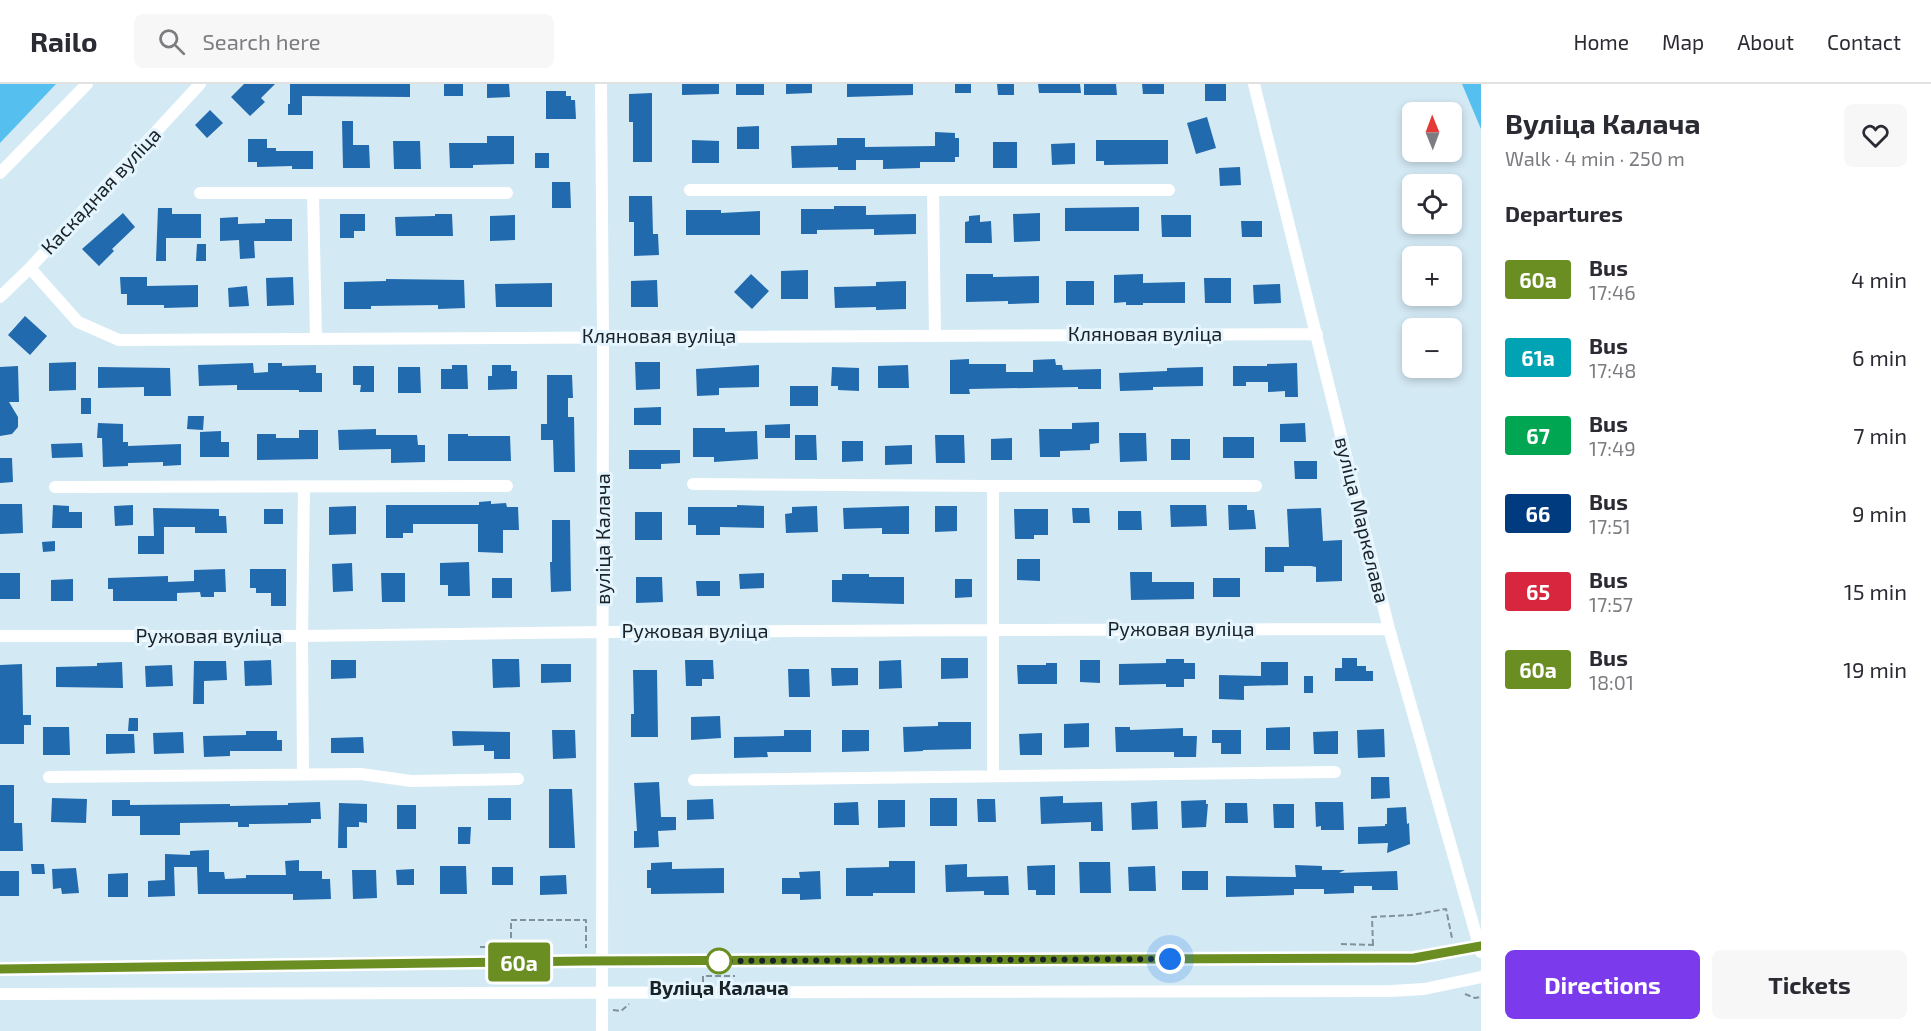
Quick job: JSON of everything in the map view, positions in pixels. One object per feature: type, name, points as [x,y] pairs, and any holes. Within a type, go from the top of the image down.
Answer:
[{"type":"street","points":[[0,173],[87,84]]},
{"type":"street","name":"Каскадная вуліца","points":[[0,297],[30,268],[200,84]]},
{"type":"street","name":"вуліца Калача","points":[[601,84],[602,1031]]},
{"type":"street","name":"вуліца Маркелава","points":[[1254,84],[1389,629],[1481,948]]},
{"type":"street","points":[[690,190],[1169,190]]},
{"type":"street","points":[[933,190],[935,335]]},
{"type":"street","points":[[200,193],[507,193]]},
{"type":"street","points":[[313,193],[316,339]]},
{"type":"street","name":"Кляновая вуліца","points":[[30,268],[78,322],[119,340],[1317,334]]},
{"type":"street","points":[[693,484],[1256,486]]},
{"type":"street","points":[[55,487],[507,486]]},
{"type":"street","points":[[993,486],[993,776]]},
{"type":"street","points":[[303,774],[304,487]]},
{"type":"street","name":"Ружовая вуліца","points":[[0,636],[1389,629]]},
{"type":"street","points":[[694,780],[1335,772]]},
{"type":"street","points":[[49,777],[361,774],[411,781],[518,779]]},
{"type":"street","points":[[0,969],[603,961],[1414,958],[1481,948]]},
{"type":"street","points":[[0,994],[1390,991],[1424,988],[1481,977]]},
{"type":"path","points":[[1341,944],[1374,945],[1372,917],[1411,915],[1446,909],[1453,944]]},
{"type":"path","points":[[480,947],[513,947],[511,920],[586,920],[585,954]]},
{"type":"path","points":[[703,976],[735,976]]},
{"type":"shaded area","points":[[0,84],[56,84],[0,143]]},
{"type":"shaded area","points":[[1462,84],[1481,84],[1481,129]]},
{"type":"building","points":[[244,84],[275,84],[261,98],[265,102],[250,116],[231,97]]},
{"type":"building","points":[[290,84],[410,84],[410,97],[302,96],[302,115],[288,115]]},
{"type":"building","points":[[444,84],[463,84],[463,96],[444,96]]},
{"type":"building","points":[[487,84],[509,84],[510,97],[487,98]]},
{"type":"building","points":[[682,84],[719,84],[719,94],[682,95]]},
{"type":"building","points":[[736,84],[764,84],[764,95],[736,95]]},
{"type":"building","points":[[786,84],[812,84],[812,93],[786,94]]},
{"type":"building","points":[[847,84],[913,84],[913,95],[847,97]]},
{"type":"building","points":[[955,84],[971,84],[971,93],[955,93]]},
{"type":"building","points":[[997,84],[1014,84],[1014,95],[998,95]]},
{"type":"building","points":[[1038,84],[1080,84],[1081,93],[1039,93]]},
{"type":"building","points":[[1084,84],[1116,84],[1117,95],[1084,95]]},
{"type":"building","points":[[1142,84],[1164,84],[1164,94],[1143,94]]},
{"type":"building","points":[[1205,84],[1226,84],[1226,101],[1205,101]]},
{"type":"building","points":[[546,91],[566,91],[566,96],[571,96],[571,100],[575,100],[576,119],[546,119]]},
{"type":"building","points":[[652,93],[652,162],[633,162],[633,122],[629,122],[629,94]]},
{"type":"building","points":[[210,110],[223,123],[207,138],[195,125]]},
{"type":"building","points":[[1207,117],[1216,148],[1196,154],[1187,123]]},
{"type":"building","points":[[342,121],[353,121],[353,145],[369,145],[370,168],[343,168]]},
{"type":"building","points":[[759,126],[759,149],[737,149],[737,127]]},
{"type":"building","points":[[935,132],[955,133],[955,138],[959,138],[959,157],[955,157],[955,162],[920,162],[920,168],[883,169],[883,160],[856,160],[856,170],[838,170],[838,167],[792,168],[791,146],[837,145],[837,138],[865,138],[865,147],[935,146]]},
{"type":"building","points":[[487,136],[514,136],[514,164],[450,168],[449,143],[487,143]]},
{"type":"building","points":[[248,139],[267,139],[267,148],[276,148],[276,151],[313,151],[313,169],[292,169],[292,166],[257,167],[257,162],[248,162]]},
{"type":"building","points":[[692,140],[719,141],[719,163],[692,163]]},
{"type":"building","points":[[1096,140],[1168,140],[1168,164],[1104,165],[1104,161],[1096,161]]},
{"type":"building","points":[[393,141],[420,141],[421,169],[394,169]]},
{"type":"building","points":[[993,142],[1017,142],[1017,168],[993,168]]},
{"type":"building","points":[[1075,143],[1075,164],[1052,165],[1051,144]]},
{"type":"building","points":[[535,153],[549,153],[549,168],[535,168]]},
{"type":"building","points":[[1240,167],[1241,185],[1220,186],[1219,168]]},
{"type":"building","points":[[552,182],[570,182],[571,208],[552,208]]},
{"type":"building","points":[[629,196],[652,196],[653,234],[658,234],[659,255],[634,256],[634,222],[629,222]]},
{"type":"building","points":[[834,206],[866,206],[866,215],[916,214],[916,234],[874,235],[874,229],[817,230],[817,234],[801,234],[801,209],[834,209]]},
{"type":"building","points":[[1139,207],[1139,231],[1065,231],[1065,208]]},
{"type":"building","points":[[158,208],[172,208],[172,214],[201,214],[201,238],[166,238],[166,261],[156,261]]},
{"type":"building","points":[[686,210],[721,210],[721,213],[760,211],[760,235],[686,235]]},
{"type":"building","points":[[123,213],[135,227],[112,249],[114,251],[99,266],[82,249]]},
{"type":"building","points":[[1040,213],[1040,241],[1014,242],[1013,214]]},
{"type":"building","points":[[340,214],[365,214],[365,231],[354,231],[354,238],[340,238]]},
{"type":"building","points":[[435,214],[452,214],[453,236],[396,236],[395,217],[435,216]]},
{"type":"building","points":[[515,215],[515,240],[490,241],[490,216]]},
{"type":"building","points":[[980,215],[980,222],[991,221],[992,243],[965,243],[965,222],[969,221],[969,216]]},
{"type":"building","points":[[1161,215],[1191,215],[1191,237],[1162,237]]},
{"type":"building","points":[[238,217],[238,224],[265,223],[265,219],[292,219],[292,241],[254,241],[255,258],[240,259],[239,240],[220,241],[220,218]]},
{"type":"building","points":[[1241,221],[1262,221],[1262,237],[1242,237]]},
{"type":"building","points":[[197,244],[206,244],[206,261],[196,261]]},
{"type":"building","points":[[808,270],[808,299],[781,299],[781,271]]},
{"type":"building","points":[[751,274],[769,291],[752,309],[734,292]]},
{"type":"building","points":[[966,274],[993,274],[993,277],[1039,276],[1039,303],[966,302]]},
{"type":"building","points":[[1143,274],[1143,283],[1185,282],[1185,303],[1126,305],[1126,302],[1114,303],[1114,275]]},
{"type":"building","points":[[120,277],[147,277],[147,286],[198,285],[198,307],[164,308],[164,305],[127,305],[127,294],[121,294]]},
{"type":"building","points":[[293,277],[294,305],[267,306],[266,278]]},
{"type":"building","points":[[1204,278],[1231,278],[1231,303],[1205,303]]},
{"type":"building","points":[[386,279],[464,280],[465,308],[438,309],[438,305],[371,306],[371,309],[344,309],[344,282],[386,281]]},
{"type":"building","points":[[657,280],[658,307],[631,307],[631,281]]},
{"type":"building","points":[[906,281],[906,309],[835,308],[834,287],[876,286],[876,282]]},
{"type":"building","points":[[1066,281],[1094,281],[1094,305],[1066,305]]},
{"type":"building","points":[[552,283],[552,307],[496,307],[495,284]]},
{"type":"building","points":[[1280,284],[1281,303],[1254,304],[1253,285]]},
{"type":"building","points":[[247,286],[249,306],[229,307],[228,288]]},
{"type":"building","points":[[25,316],[47,336],[30,355],[8,335]]},
{"type":"building","points":[[969,359],[969,364],[1006,364],[1006,372],[1033,372],[1033,360],[1055,359],[1056,365],[1062,365],[1063,370],[1101,369],[1101,389],[1078,389],[1078,387],[969,389],[970,394],[950,394],[950,360]]},
{"type":"building","points":[[76,362],[76,390],[49,391],[49,363]]},
{"type":"building","points":[[635,362],[660,362],[660,389],[636,390]]},
{"type":"building","points":[[253,363],[254,373],[268,372],[268,363],[282,363],[282,366],[316,365],[316,373],[322,373],[322,392],[237,390],[237,385],[199,386],[198,365]]},
{"type":"building","points":[[1297,363],[1298,397],[1285,397],[1285,391],[1268,392],[1268,382],[1246,382],[1246,386],[1233,386],[1233,366]]},
{"type":"building","points":[[452,365],[467,365],[468,389],[441,389],[441,369],[452,369]]},
{"type":"building","points":[[492,365],[511,365],[511,371],[517,371],[517,389],[488,390],[488,376],[492,376]]},
{"type":"building","points":[[759,365],[759,387],[719,388],[719,395],[697,396],[696,369]]},
{"type":"building","points":[[908,365],[909,388],[878,388],[878,366]]},
{"type":"building","points":[[18,366],[19,402],[9,402],[18,417],[18,427],[12,434],[0,436],[0,367]]},
{"type":"building","points":[[353,366],[374,366],[374,392],[360,392],[361,385],[353,385]]},
{"type":"building","points":[[98,367],[170,368],[171,396],[144,396],[144,387],[98,388]]},
{"type":"building","points":[[398,367],[420,367],[421,393],[398,393]]},
{"type":"building","points":[[832,367],[859,368],[859,391],[838,390],[838,386],[831,386]]},
{"type":"building","points":[[1203,367],[1203,386],[1153,387],[1153,390],[1120,391],[1119,373]]},
{"type":"building","points":[[547,375],[572,375],[573,398],[568,398],[568,417],[574,417],[575,472],[554,472],[553,440],[541,440],[541,424],[547,424]]},
{"type":"building","points":[[790,386],[818,386],[818,406],[790,406]]},
{"type":"building","points":[[81,398],[91,398],[91,414],[81,414]]},
{"type":"building","points":[[661,407],[661,425],[634,425],[634,408]]},
{"type":"building","points":[[188,416],[204,416],[203,430],[187,429]]},
{"type":"building","points":[[1099,422],[1099,443],[1090,444],[1090,450],[1060,451],[1060,457],[1040,457],[1039,429],[1072,429],[1072,423]]},
{"type":"building","points":[[98,423],[123,424],[123,442],[128,442],[128,446],[181,444],[181,465],[163,466],[163,462],[128,463],[128,466],[103,467],[102,438],[97,438]]},
{"type":"building","points":[[1305,423],[1306,442],[1280,442],[1280,424]]},
{"type":"building","points":[[790,424],[790,438],[765,438],[765,425]]},
{"type":"building","points":[[693,428],[725,428],[725,432],[757,431],[758,459],[714,462],[714,457],[693,457]]},
{"type":"building","points":[[376,429],[376,435],[417,435],[418,445],[425,445],[425,462],[391,463],[391,449],[339,450],[338,430]]},
{"type":"building","points":[[299,430],[318,430],[318,459],[257,460],[257,434],[276,434],[276,438],[299,438]]},
{"type":"building","points":[[221,431],[221,442],[229,442],[229,457],[200,457],[200,432]]},
{"type":"building","points":[[1119,433],[1146,433],[1147,461],[1120,462]]},
{"type":"building","points":[[448,434],[510,436],[511,461],[448,461]]},
{"type":"building","points":[[795,435],[816,435],[817,460],[795,460]]},
{"type":"building","points":[[935,435],[964,435],[965,463],[936,463]]},
{"type":"building","points":[[1223,437],[1254,437],[1254,458],[1223,458]]},
{"type":"building","points":[[1012,438],[1012,460],[991,460],[991,439]]},
{"type":"building","points":[[1171,439],[1190,439],[1190,460],[1171,460]]},
{"type":"building","points":[[842,441],[863,441],[863,461],[842,462]]},
{"type":"building","points":[[82,443],[83,457],[52,458],[51,444]]},
{"type":"building","points":[[912,445],[912,464],[885,465],[885,446]]},
{"type":"building","points":[[629,450],[680,450],[680,463],[661,464],[661,469],[629,469]]},
{"type":"building","points":[[0,458],[12,458],[13,482],[0,483]]},
{"type":"building","points":[[1294,461],[1317,461],[1317,479],[1295,479]]},
{"type":"building","points":[[491,501],[491,504],[506,503],[507,507],[518,507],[519,530],[503,530],[503,553],[478,552],[478,524],[413,524],[413,533],[403,533],[403,538],[386,538],[386,505],[479,505],[479,502]]},
{"type":"building","points":[[0,504],[22,504],[23,533],[0,534]]},
{"type":"building","points":[[53,505],[69,506],[69,512],[82,512],[82,528],[52,528]]},
{"type":"building","points":[[133,505],[133,525],[115,526],[114,506]]},
{"type":"building","points":[[737,505],[764,506],[764,528],[720,527],[720,535],[696,535],[696,525],[688,525],[688,507],[737,507]]},
{"type":"building","points":[[1170,505],[1206,505],[1207,526],[1171,527]]},
{"type":"building","points":[[1228,505],[1247,505],[1247,510],[1254,510],[1256,529],[1229,530]]},
{"type":"building","points":[[356,506],[356,534],[329,535],[329,507]]},
{"type":"building","points":[[817,506],[818,532],[786,533],[785,514],[792,513],[792,507]]},
{"type":"building","points":[[909,506],[909,534],[882,534],[882,528],[844,529],[843,508]]},
{"type":"building","points":[[935,506],[957,506],[957,531],[935,532]]},
{"type":"building","points":[[153,508],[219,509],[219,516],[226,516],[227,533],[195,533],[195,527],[164,527],[164,554],[138,554],[138,536],[154,536]]},
{"type":"building","points":[[1072,508],[1089,508],[1090,523],[1073,523]]},
{"type":"building","points":[[1321,508],[1323,541],[1342,540],[1342,581],[1316,582],[1316,567],[1311,566],[1284,566],[1284,572],[1265,572],[1265,547],[1289,547],[1287,509]]},
{"type":"building","points":[[264,509],[283,509],[283,524],[264,524]]},
{"type":"building","points":[[1014,509],[1048,509],[1048,535],[1034,535],[1034,539],[1015,539]]},
{"type":"building","points":[[1118,511],[1141,511],[1142,530],[1118,530]]},
{"type":"building","points":[[635,512],[662,512],[662,540],[635,540]]},
{"type":"building","points":[[552,520],[570,520],[571,591],[551,592]]},
{"type":"building","points":[[55,541],[55,551],[43,552],[42,542]]},
{"type":"building","points":[[1017,559],[1040,559],[1040,581],[1017,580]]},
{"type":"building","points":[[469,562],[470,596],[448,596],[448,585],[440,585],[440,563]]},
{"type":"building","points":[[352,563],[353,591],[333,592],[332,564]]},
{"type":"building","points":[[225,569],[226,592],[214,592],[214,597],[201,597],[200,592],[177,593],[177,601],[113,601],[113,589],[108,589],[108,578],[168,576],[168,582],[194,581],[194,570]]},
{"type":"building","points":[[250,569],[286,569],[286,606],[271,606],[271,593],[256,593],[256,588],[250,588]]},
{"type":"building","points":[[1130,572],[1152,572],[1152,582],[1194,582],[1194,599],[1131,600]]},
{"type":"building","points":[[0,573],[20,573],[20,599],[0,599]]},
{"type":"building","points":[[381,573],[405,573],[405,602],[382,602]]},
{"type":"building","points":[[764,573],[764,588],[740,589],[739,574]]},
{"type":"building","points":[[842,574],[904,577],[904,604],[832,602],[832,580],[842,580]]},
{"type":"building","points":[[636,577],[662,577],[663,602],[636,603]]},
{"type":"building","points":[[492,578],[512,578],[512,598],[492,598]]},
{"type":"building","points":[[1213,578],[1240,578],[1240,597],[1213,597]]},
{"type":"building","points":[[73,579],[73,601],[51,601],[51,580]]},
{"type":"building","points":[[955,579],[972,579],[972,597],[955,598]]},
{"type":"building","points":[[696,581],[720,581],[720,596],[697,596]]},
{"type":"building","points":[[941,658],[968,658],[968,678],[941,679]]},
{"type":"building","points":[[1342,658],[1357,658],[1357,666],[1366,666],[1366,671],[1373,671],[1373,681],[1335,681],[1335,668],[1342,668]]},
{"type":"building","points":[[492,659],[519,659],[520,687],[493,688]]},
{"type":"building","points":[[1166,659],[1184,659],[1184,663],[1195,663],[1195,679],[1184,679],[1184,687],[1166,687],[1166,684],[1119,685],[1119,664],[1166,663]]},
{"type":"building","points":[[271,660],[272,685],[245,686],[244,661]]},
{"type":"building","points":[[331,660],[356,660],[356,678],[331,679]]},
{"type":"building","points":[[685,660],[713,660],[714,679],[702,679],[702,686],[686,686]]},
{"type":"building","points":[[901,660],[902,688],[879,689],[879,661]]},
{"type":"building","points":[[1080,660],[1100,660],[1100,683],[1080,682]]},
{"type":"building","points":[[194,661],[226,661],[227,680],[204,681],[204,704],[193,704]]},
{"type":"building","points":[[122,662],[123,688],[56,687],[56,667],[97,666],[97,663]]},
{"type":"building","points":[[1261,662],[1288,662],[1288,685],[1244,686],[1244,700],[1219,699],[1219,675],[1261,676]]},
{"type":"building","points":[[1046,663],[1057,663],[1057,684],[1018,684],[1017,665],[1046,665]]},
{"type":"building","points":[[22,664],[23,715],[31,715],[31,725],[24,725],[24,744],[0,744],[0,665]]},
{"type":"building","points":[[541,664],[571,664],[571,682],[541,683]]},
{"type":"building","points":[[172,665],[173,686],[146,687],[145,666]]},
{"type":"building","points":[[831,668],[858,668],[858,685],[832,686]]},
{"type":"building","points":[[788,669],[809,669],[810,697],[789,697]]},
{"type":"building","points":[[633,670],[657,670],[658,737],[631,737],[631,714],[634,714]]},
{"type":"building","points":[[1304,676],[1313,676],[1313,693],[1304,693]]},
{"type":"building","points":[[720,716],[721,738],[691,740],[691,717]]},
{"type":"building","points":[[129,718],[138,718],[138,731],[128,731]]},
{"type":"building","points":[[938,722],[971,722],[971,749],[904,752],[903,727],[938,726]]},
{"type":"building","points":[[1089,723],[1089,747],[1064,748],[1064,724]]},
{"type":"building","points":[[43,727],[69,727],[70,755],[43,755]]},
{"type":"building","points":[[1115,727],[1130,727],[1130,730],[1183,728],[1183,736],[1197,736],[1196,757],[1174,757],[1174,752],[1116,752]]},
{"type":"building","points":[[1290,727],[1290,750],[1266,750],[1266,728]]},
{"type":"building","points":[[1384,729],[1385,757],[1358,758],[1357,730]]},
{"type":"building","points":[[552,730],[575,730],[576,758],[553,759]]},
{"type":"building","points":[[784,730],[811,730],[811,752],[767,752],[768,757],[734,758],[734,737],[784,736]]},
{"type":"building","points":[[842,730],[869,730],[869,751],[842,752]]},
{"type":"building","points":[[1212,730],[1241,730],[1241,754],[1221,754],[1221,743],[1212,743]]},
{"type":"building","points":[[246,731],[277,731],[277,740],[282,740],[282,751],[230,751],[230,756],[204,757],[203,736],[246,735]]},
{"type":"building","points":[[452,731],[510,732],[510,759],[494,759],[494,751],[484,751],[484,745],[453,746]]},
{"type":"building","points":[[1338,731],[1338,754],[1314,754],[1313,732]]},
{"type":"building","points":[[183,732],[184,753],[154,754],[153,733]]},
{"type":"building","points":[[1042,733],[1042,755],[1020,755],[1019,734]]},
{"type":"building","points":[[106,734],[134,734],[135,753],[106,754]]},
{"type":"building","points":[[363,737],[364,753],[331,753],[331,738]]},
{"type":"building","points":[[1371,777],[1389,777],[1390,798],[1371,799]]},
{"type":"building","points":[[659,782],[661,817],[676,817],[676,830],[658,831],[659,847],[634,848],[634,831],[637,831],[634,783]]},
{"type":"building","points":[[0,785],[14,785],[14,823],[22,823],[23,851],[0,851]]},
{"type":"building","points":[[549,789],[572,789],[575,848],[549,848]]},
{"type":"building","points":[[1063,796],[1063,803],[1102,802],[1103,831],[1091,831],[1091,822],[1041,824],[1040,797]]},
{"type":"building","points":[[52,798],[87,799],[86,823],[51,822]]},
{"type":"building","points":[[488,798],[511,798],[511,820],[488,820]]},
{"type":"building","points":[[930,798],[957,798],[957,826],[930,826]]},
{"type":"building","points":[[713,799],[714,819],[687,820],[687,800]]},
{"type":"building","points":[[977,799],[995,799],[996,822],[978,822]]},
{"type":"building","points":[[112,800],[130,800],[130,805],[230,804],[230,806],[320,802],[321,819],[311,819],[311,823],[249,824],[249,827],[238,827],[238,822],[180,823],[180,835],[140,835],[140,816],[112,816]]},
{"type":"building","points":[[878,800],[905,800],[905,827],[878,828]]},
{"type":"building","points":[[1206,800],[1208,804],[1206,827],[1182,828],[1181,801]]},
{"type":"building","points":[[1157,801],[1158,829],[1132,830],[1131,803]]},
{"type":"building","points":[[858,802],[859,825],[834,825],[834,803]]},
{"type":"building","points":[[1315,802],[1343,802],[1344,830],[1321,830],[1321,826],[1316,827]]},
{"type":"building","points":[[339,803],[367,804],[367,823],[359,822],[359,827],[347,827],[347,848],[338,848]]},
{"type":"building","points":[[1225,803],[1247,803],[1248,823],[1225,823]]},
{"type":"building","points":[[1273,804],[1294,804],[1294,828],[1274,828]]},
{"type":"building","points":[[397,805],[416,805],[416,829],[397,829]]},
{"type":"building","points":[[1406,807],[1410,844],[1387,853],[1388,843],[1358,844],[1358,827],[1385,826],[1387,808]]},
{"type":"building","points":[[458,827],[471,827],[470,844],[458,844]]},
{"type":"building","points":[[209,850],[209,872],[224,872],[225,879],[246,878],[246,875],[286,875],[285,861],[299,860],[299,871],[322,871],[322,879],[330,879],[331,899],[293,900],[293,894],[198,894],[197,867],[174,867],[175,896],[148,897],[148,881],[165,880],[165,854],[190,855],[190,851]]},
{"type":"building","points":[[889,861],[915,861],[915,893],[873,893],[873,896],[846,896],[846,868],[889,867]]},
{"type":"building","points":[[672,862],[672,869],[724,868],[724,893],[651,894],[651,888],[647,888],[647,870],[651,870],[651,863]]},
{"type":"building","points":[[1079,862],[1110,862],[1111,893],[1080,893]]},
{"type":"building","points":[[31,864],[44,864],[45,874],[32,874]]},
{"type":"building","points":[[967,864],[967,877],[1008,876],[1009,895],[984,895],[984,891],[946,892],[945,865]]},
{"type":"building","points":[[1055,865],[1055,895],[1036,895],[1036,890],[1028,890],[1027,866]]},
{"type":"building","points":[[1295,865],[1322,866],[1322,870],[1345,870],[1339,873],[1397,871],[1398,890],[1372,890],[1372,886],[1354,886],[1354,893],[1324,894],[1324,889],[1294,889],[1294,895],[1226,897],[1226,876],[1296,877]]},
{"type":"building","points":[[440,866],[466,866],[467,894],[440,894]]},
{"type":"building","points":[[1155,866],[1156,891],[1129,891],[1128,867]]},
{"type":"building","points":[[492,867],[513,867],[513,885],[492,885]]},
{"type":"building","points":[[76,868],[79,893],[62,894],[61,888],[53,889],[52,869]]},
{"type":"building","points":[[414,869],[414,885],[397,885],[396,870]]},
{"type":"building","points":[[352,870],[376,870],[377,898],[353,899]]},
{"type":"building","points":[[0,871],[19,871],[19,896],[0,896]]},
{"type":"building","points":[[820,871],[821,899],[800,900],[800,894],[782,894],[782,878],[800,878],[799,872]]},
{"type":"building","points":[[1182,871],[1208,871],[1208,890],[1182,890]]},
{"type":"building","points":[[128,873],[128,897],[108,897],[108,874]]},
{"type":"building","points":[[566,875],[567,894],[540,895],[540,876]]},
{"type":"bus line","name":"60а","points":[[0,969],[585,961],[1414,958],[1481,946]]},
{"type":"place","name":"Вуліца Калача","points":[[719,961]]},
{"type":"route","points":[[719,961],[1170,959]]}]
